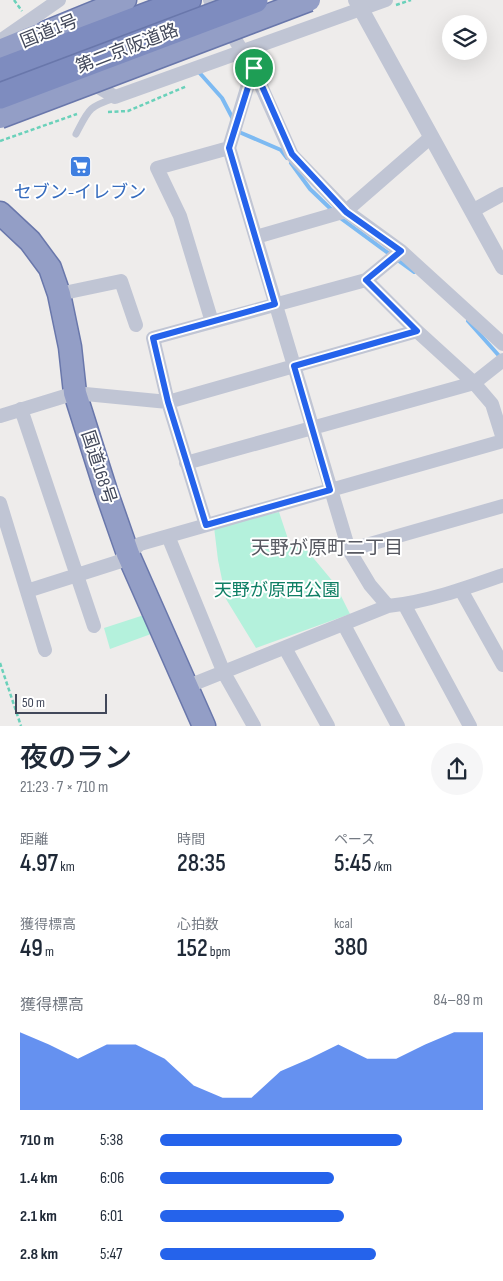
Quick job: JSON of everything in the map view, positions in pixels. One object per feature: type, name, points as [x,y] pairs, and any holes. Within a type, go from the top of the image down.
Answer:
[{"type":"highway","name":"国道1号","points":[[3,47],[125,0]]},
{"type":"highway","name":"第二京阪道路","points":[[0,71],[188,0]]},
{"type":"highway","name":"第二京阪道路","points":[[0,96],[255,0]]},
{"type":"highway","points":[[0,117],[309,0]]},
{"type":"highway","name":"国道168号","points":[[0,213],[30,241],[50,268],[70,347],[75,393],[128,554],[204,726]]},
{"type":"street","points":[[3,47],[60,0]]},
{"type":"street","points":[[210,0],[254,68],[292,154],[346,212],[401,251],[503,344]]},
{"type":"street","points":[[92,83],[115,98],[243,51],[358,4],[386,0]]},
{"type":"street","points":[[358,4],[502,264]]},
{"type":"street","points":[[254,68],[229,148],[349,550],[370,585],[388,606]]},
{"type":"street","points":[[256,237],[346,212],[431,137]]},
{"type":"street","points":[[212,322],[180,216],[157,168],[229,148]]},
{"type":"street","points":[[472,211],[503,194]]},
{"type":"street","points":[[206,525],[168,402],[153,338],[366,280],[401,251]]},
{"type":"street","points":[[27,591],[118,562],[140,544],[503,440],[492,404],[474,383],[417,331],[366,280]]},
{"type":"street","points":[[58,294],[121,281],[136,325]]},
{"type":"street","points":[[0,416],[75,393],[168,402],[417,331]]},
{"type":"street","points":[[186,463],[474,383],[503,360]]},
{"type":"street","points":[[21,409],[94,626]]},
{"type":"street","points":[[0,503],[45,650]]},
{"type":"street","points":[[349,550],[503,506]]},
{"type":"street","points":[[168,536],[224,672],[254,726]]},
{"type":"street","points":[[186,687],[388,606],[461,590],[503,575]]},
{"type":"street","points":[[461,590],[503,665]]},
{"type":"street","points":[[404,604],[470,726]]},
{"type":"street","points":[[344,625],[398,726]]},
{"type":"street","points":[[286,648],[328,726]]},
{"type":"lane","points":[[76,134],[87,113],[96,104],[115,98]]},
{"type":"path","points":[[14,0],[24,15]]},
{"type":"path","points":[[0,663],[21,726]]},
{"type":"green space","name":"天野が原西公園","points":[[279,512],[289,542],[300,542],[335,584],[350,614],[256,648],[226,599],[214,527]]},
{"type":"green space","points":[[144,615],[151,634],[110,649],[104,628]]},
{"type":"waterway","points":[[197,70],[222,98],[234,121]]},
{"type":"waterway","points":[[238,130],[281,150],[287,158]]},
{"type":"waterway","points":[[291,163],[310,189],[333,211]]},
{"type":"waterway","points":[[339,217],[414,272]]},
{"type":"waterway","points":[[468,321],[501,358]]},
{"type":"place","name":"セブン-イレブン","points":[[80,167]]},
{"type":"district","name":"天野が原町二丁目","points":[[327,547]]},
{"type":"route","points":[[254,68],[292,154],[346,212],[401,251],[366,280],[417,331],[294,366],[330,490],[206,525],[168,402],[153,338],[275,304],[229,148],[254,68]]}]
